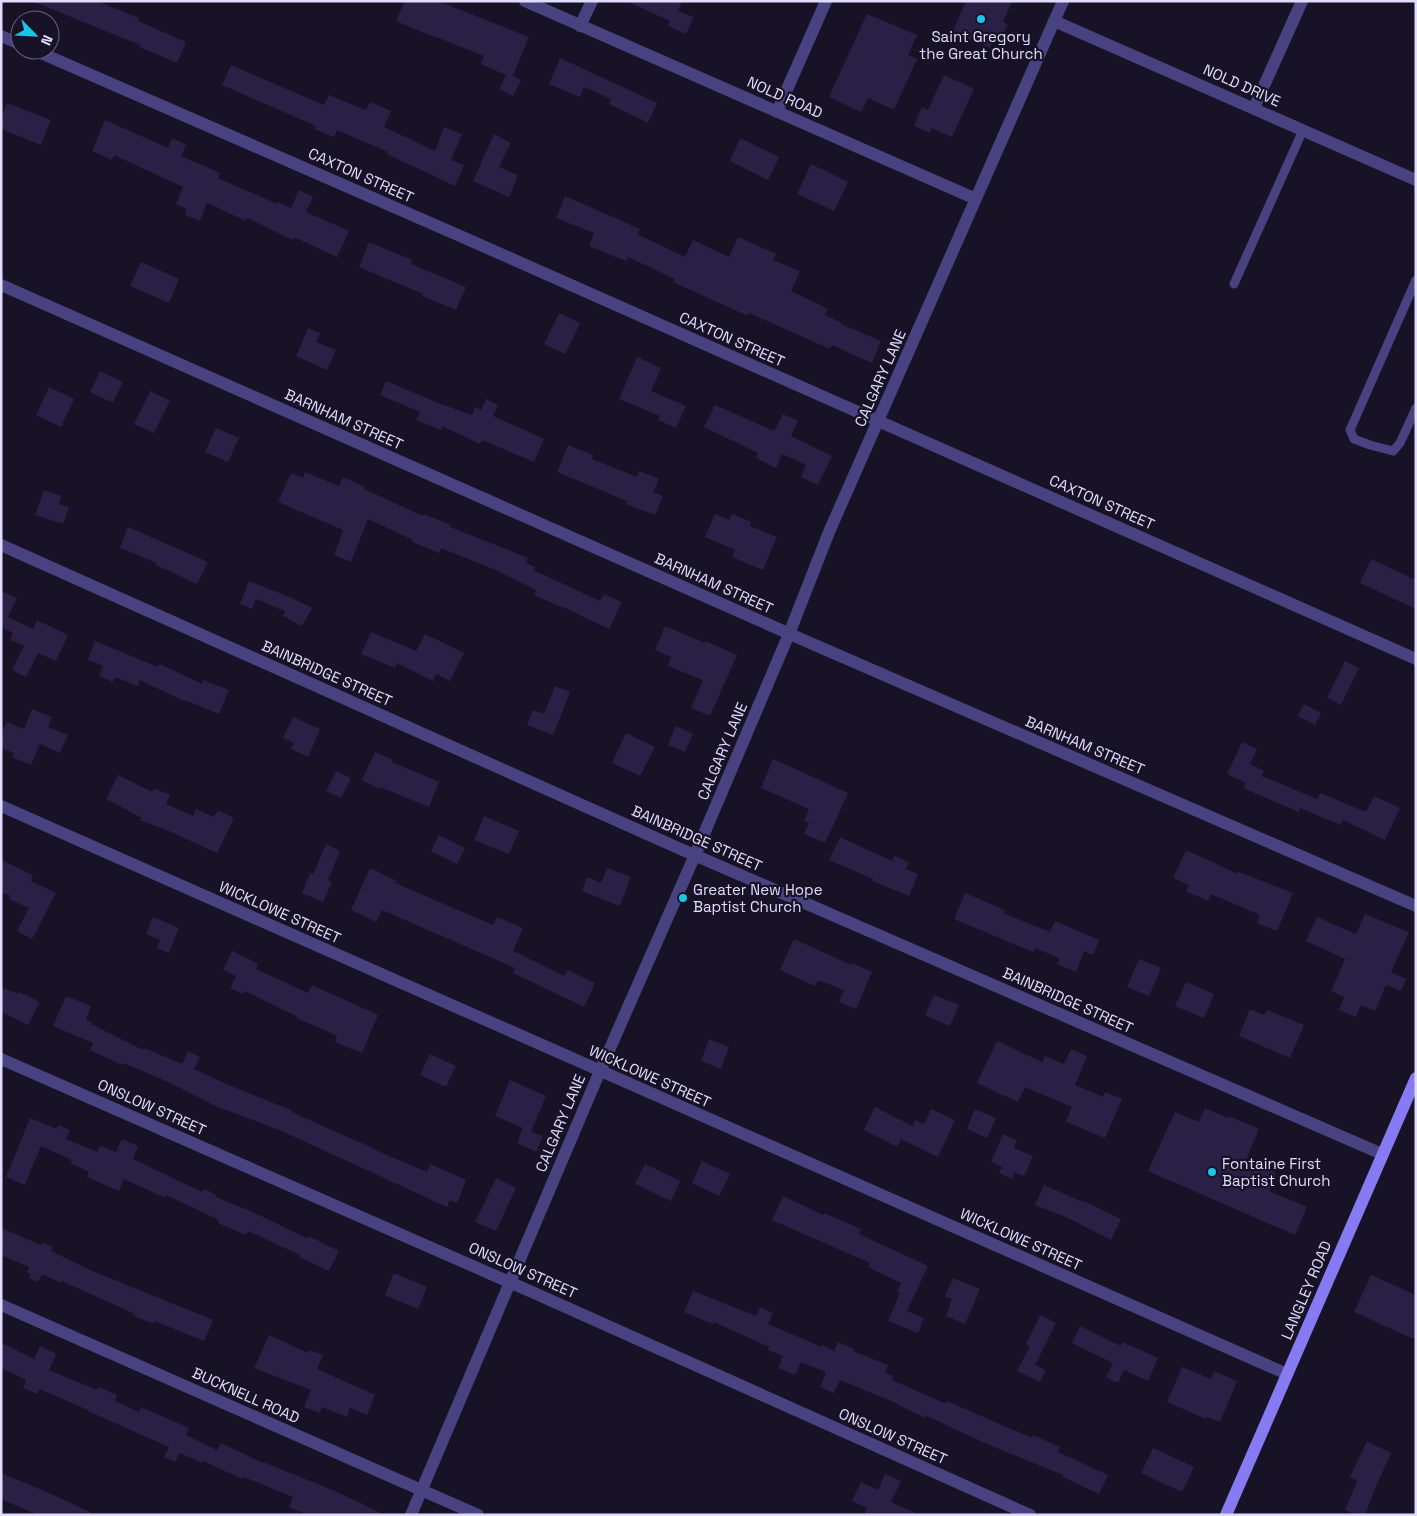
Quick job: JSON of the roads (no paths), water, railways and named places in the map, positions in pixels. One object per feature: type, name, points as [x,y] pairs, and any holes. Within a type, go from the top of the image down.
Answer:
[{"type":"street","points":[[525,1],[573,21],[580,26],[592,1]]},
{"type":"street","points":[[777,112],[826,1]]},
{"type":"street","name":"CALGARY LANE","points":[[411,1515],[789,634],[829,532],[1063,1]]},
{"type":"street","points":[[1254,108],[1302,1]]},
{"type":"street","name":"NOLD DRIVE","points":[[1054,20],[1416,180]]},
{"type":"street","name":"NOLD ROAD","points":[[580,26],[976,199]]},
{"type":"street","name":"CAXTON STREET","points":[[57,60],[467,239],[1416,659]]},
{"type":"street","name":"BARNHAM STREET","points":[[1,285],[789,634],[1416,906]]},
{"type":"street","name":"BAINBRIDGE STREET","points":[[1,545],[695,855],[1382,1154]]},
{"type":"street","name":"WICKLOWE STREET","points":[[1,806],[1287,1374]]},
{"type":"street","name":"ONSLOW STREET","points":[[1,1059],[510,1282],[1030,1515]]},
{"type":"street","name":"LANGLEY ROAD","points":[[1226,1515],[1416,1078]]},
{"type":"street","name":"BUCKNELL ROAD","points":[[1,1305],[478,1515]]},
{"type":"lane","points":[[1234,284],[1303,130]]},
{"type":"lane","points":[[1416,280],[1350,430],[1354,439],[1392,450],[1400,443],[1416,408]]},
{"type":"place","name":"Saint Gregory the Great Church","points":[[981,19]]},
{"type":"place","name":"Greater New Hope Baptist Church","points":[[683,898]]},
{"type":"place","name":"Fontaine First Baptist Church","points":[[1212,1172]]}]
